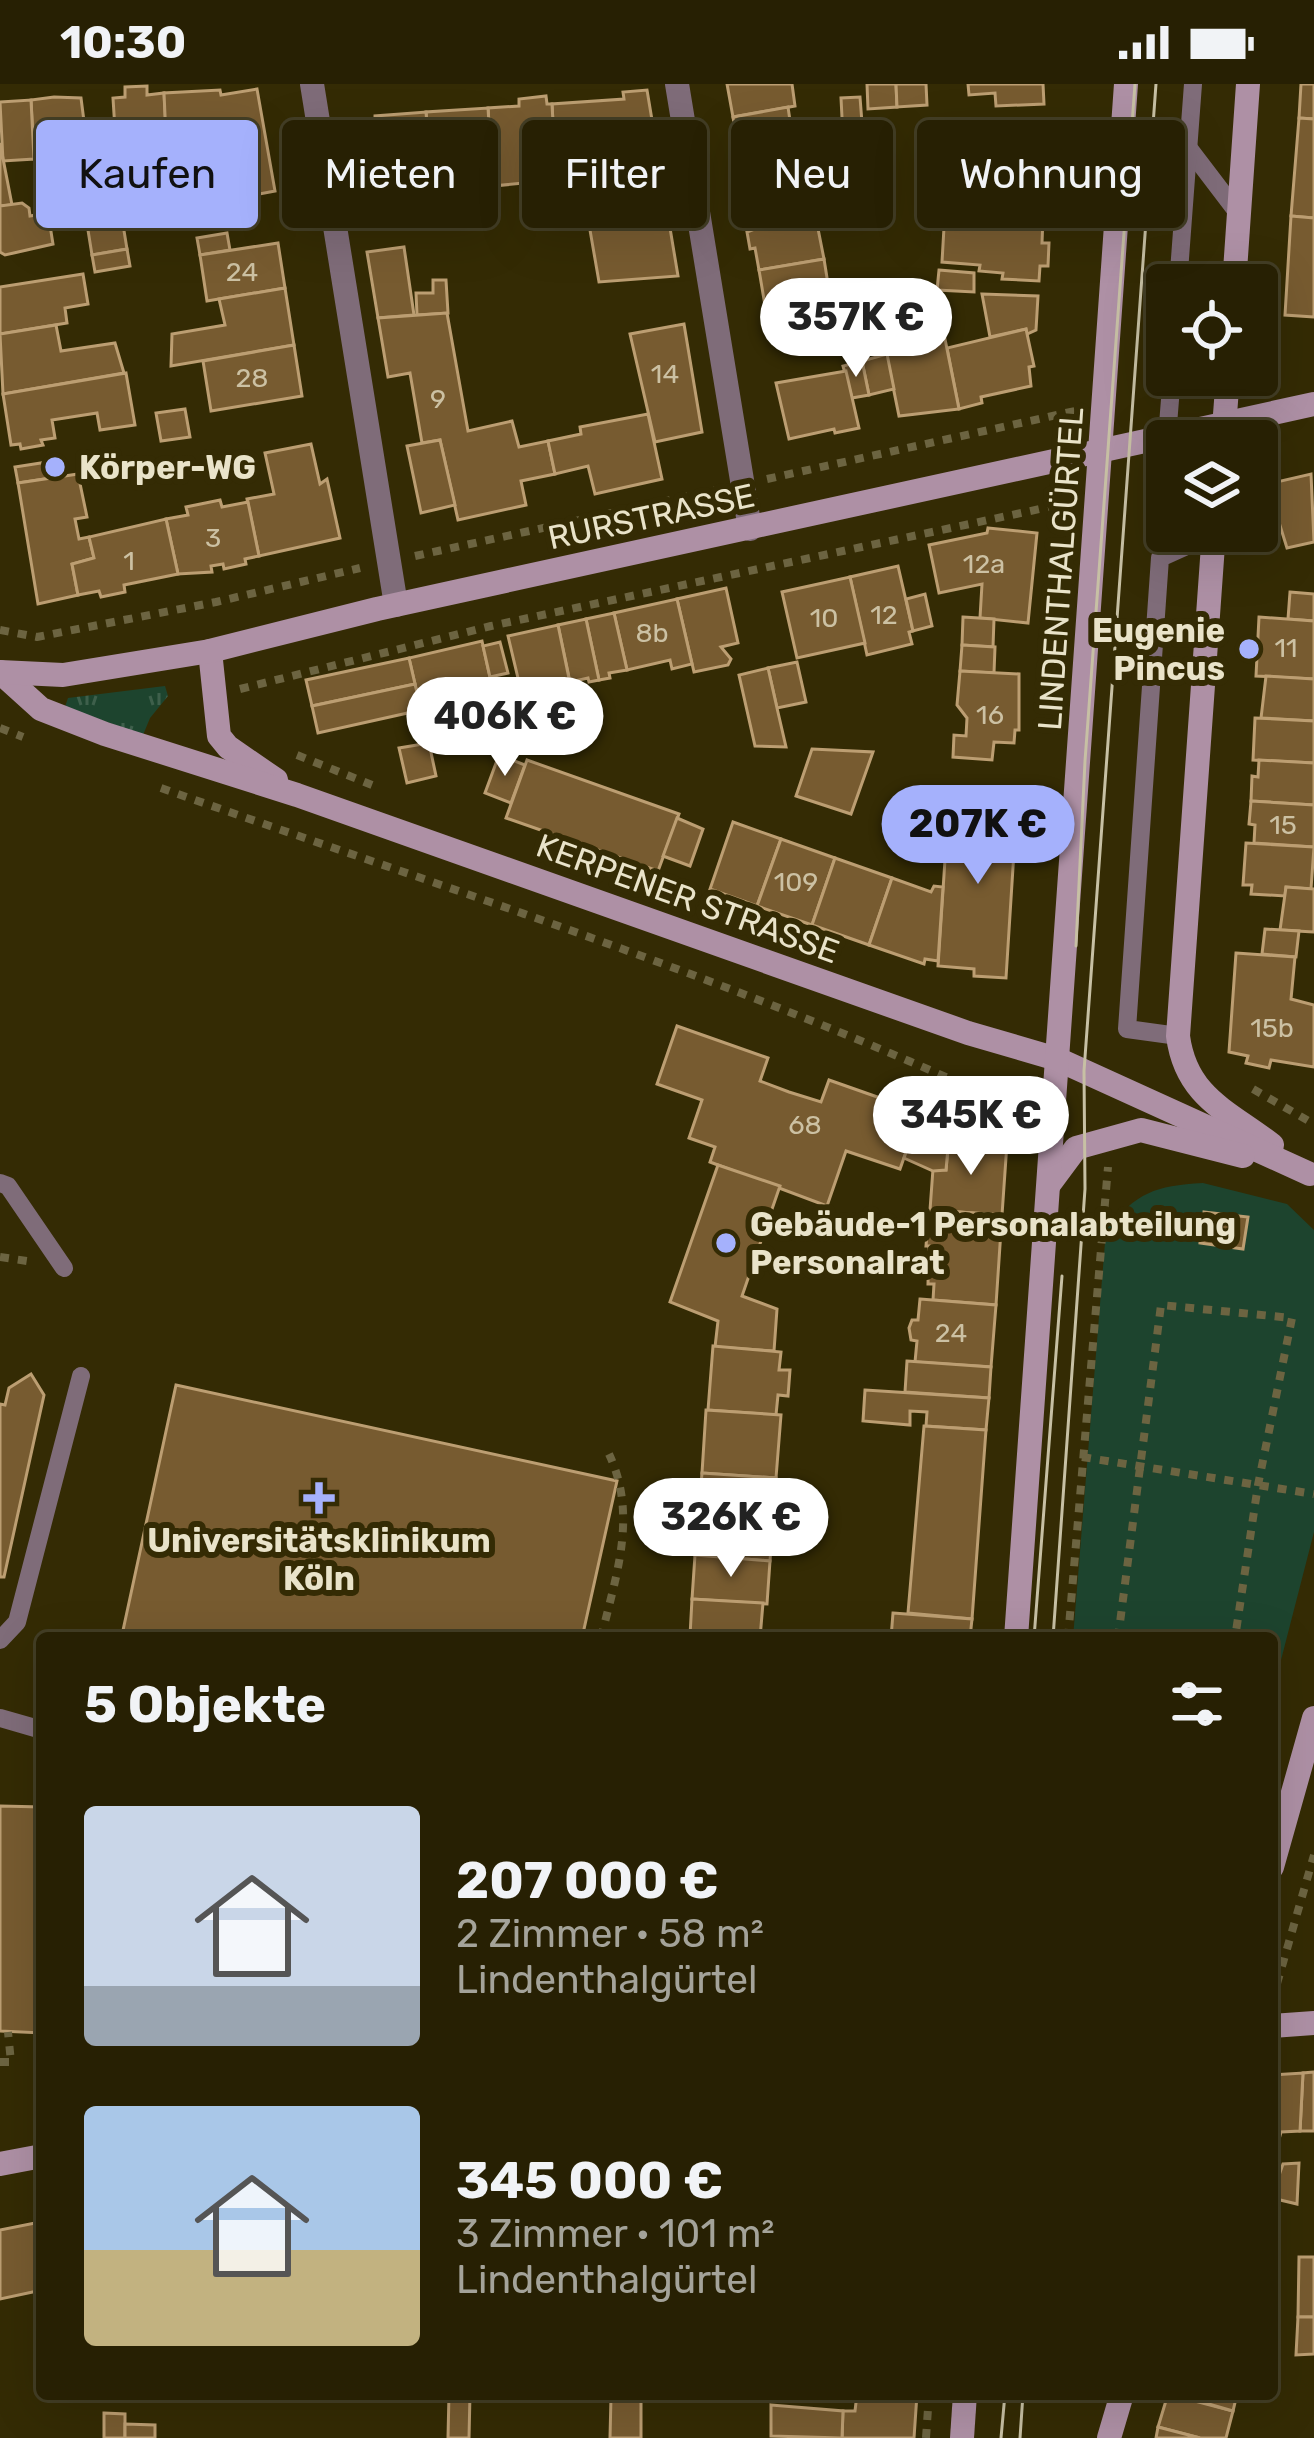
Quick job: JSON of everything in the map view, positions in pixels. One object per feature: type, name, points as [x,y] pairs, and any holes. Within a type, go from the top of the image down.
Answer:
[{"type":"main road","name":"LINDENTHALGÜRTEL","points":[[1016,1632],[1126,84]]},
{"type":"main road","points":[[1235,264],[1248,84]]},
{"type":"main road","name":"RURSTRASSE","points":[[1263,420],[1314,404]]},
{"type":"main road","name":"RURSTRASSE","points":[[0,672],[64,675],[210,651],[396,605],[1146,441]]},
{"type":"main road","points":[[1213,552],[1178,1036],[1189,1077],[1206,1097],[1312,1175]]},
{"type":"main road","name":"KERPENER STRASSE","points":[[210,651],[219,736],[297,795]]},
{"type":"main road","name":"KERPENER STRASSE","points":[[0,672],[41,709],[119,739],[297,795],[968,1033],[1057,1059]]},
{"type":"main road","points":[[1057,1059],[1312,1175]]},
{"type":"main road","points":[[1048,1186],[1076,1148],[1141,1130],[1312,1175]]},
{"type":"main road","points":[[1278,1846],[1314,1718]]},
{"type":"main road","points":[[1278,2026],[1314,2023]]},
{"type":"main road","points":[[0,2164],[36,2157]]},
{"type":"main road","points":[[962,2438],[965,2400]]},
{"type":"main road","points":[[1109,2438],[1120,2400]]},
{"type":"street","points":[[312,84],[396,605]]},
{"type":"street","points":[[677,84],[750,530]]},
{"type":"lane","points":[[1179,264],[1193,84]]},
{"type":"lane","points":[[1187,146],[1238,213]]},
{"type":"lane","points":[[1172,552],[1160,558],[1127,1029],[1178,1036]]},
{"type":"lane","points":[[0,1184],[8,1186],[64,1268]]},
{"type":"lane","points":[[0,1640],[81,1376]]},
{"type":"lane","points":[[0,1718],[36,1728]]},
{"type":"path","points":[[0,630],[37,637],[217,602],[1106,404]]},
{"type":"path","points":[[249,687],[491,626],[1099,497]]},
{"type":"path","points":[[0,728],[40,743]]},
{"type":"path","points":[[139,780],[668,966],[928,1068],[1024,1112],[1052,1132]]},
{"type":"path","points":[[1068,1632],[1112,1136]]},
{"type":"path","points":[[1119,1632],[1161,1305],[1292,1318],[1235,1632]]},
{"type":"path","points":[[602,1632],[626,1534],[622,1482],[609,1454]]},
{"type":"path","points":[[1082,1457],[1314,1495]]},
{"type":"path","points":[[1278,1974],[1314,1855]]},
{"type":"path","points":[[0,2062],[10,2062],[8,2032]]},
{"type":"path","points":[[926,2438],[929,2400]]},
{"type":"green space","points":[[165,686],[168,696],[143,735],[65,707],[68,698]]},
{"type":"green space","points":[[1203,1183],[1287,1204],[1314,1230],[1314,1532],[1278,1672],[1278,1632],[1073,1632],[1106,1230],[1148,1193]]},
{"type":"building","points":[[727,84],[792,84],[795,106],[733,117]]},
{"type":"building","points":[[867,84],[896,84],[897,107],[868,109]]},
{"type":"building","points":[[896,84],[926,84],[927,105],[897,107]]},
{"type":"building","points":[[968,84],[1043,84],[1044,104],[996,106],[995,93],[969,95]]},
{"type":"building","points":[[1301,84],[1314,84],[1314,119],[1299,118]]},
{"type":"building","points":[[147,86],[147,95],[164,93],[166,120],[114,120],[113,98],[125,97],[125,87]]},
{"type":"building","points":[[257,89],[275,191],[258,194],[258,120],[165,120],[164,93],[220,90],[221,95]]},
{"type":"building","points":[[647,90],[652,120],[553,120],[552,104],[624,99],[623,92]]},
{"type":"building","points":[[546,96],[553,120],[522,120],[522,183],[498,186],[498,120],[489,120],[488,108],[519,106],[519,99]]},
{"type":"building","points":[[860,97],[862,120],[842,120],[841,98]]},
{"type":"building","points":[[81,98],[84,120],[36,120],[36,159],[34,159],[31,100]]},
{"type":"building","points":[[31,100],[34,159],[3,161],[0,102]]},
{"type":"building","points":[[788,107],[790,120],[733,120]]},
{"type":"building","points":[[488,108],[489,120],[427,120],[426,112]]},
{"type":"building","points":[[426,112],[427,120],[375,120],[375,116]]},
{"type":"building","points":[[1299,118],[1314,119],[1314,218],[1291,216]]},
{"type":"building","points":[[0,143],[12,205],[0,206]]},
{"type":"building","points":[[22,203],[29,208],[30,216],[36,215],[36,228],[50,228],[53,244],[5,255],[0,252],[0,206]]},
{"type":"building","points":[[1291,216],[1314,218],[1314,317],[1285,315]]},
{"type":"building","points":[[88,228],[124,228],[127,249],[92,255]]},
{"type":"building","points":[[590,228],[670,228],[678,276],[599,282]]},
{"type":"building","points":[[818,228],[824,259],[759,270],[747,232]]},
{"type":"building","points":[[944,228],[1043,228],[1042,243],[1049,243],[1048,266],[1040,266],[1039,281],[1002,279],[1003,273],[979,271],[980,265],[942,262]]},
{"type":"building","points":[[227,233],[230,250],[200,255],[197,238]]},
{"type":"building","points":[[278,243],[285,288],[207,301],[200,255]]},
{"type":"building","points":[[404,247],[414,315],[378,318],[367,252]]},
{"type":"building","points":[[127,249],[130,266],[95,272],[92,255]]},
{"type":"building","points":[[824,259],[828,284],[836,283],[839,302],[830,303],[831,312],[768,323],[759,270]]},
{"type":"building","points":[[939,270],[974,273],[974,292],[937,290]]},
{"type":"building","points":[[83,274],[88,304],[65,308],[67,323],[0,334],[0,287]]},
{"type":"building","points":[[433,280],[446,280],[448,313],[417,315],[416,293],[433,293]]},
{"type":"building","points":[[285,288],[294,345],[171,366],[172,334],[225,325],[219,299]]},
{"type":"building","points":[[982,294],[1038,296],[1036,330],[990,337]]},
{"type":"building","points":[[447,313],[468,431],[512,421],[519,447],[548,441],[555,474],[521,481],[526,505],[458,520],[440,440],[422,443],[410,373],[388,377],[378,318]]},
{"type":"building","points":[[684,324],[702,432],[655,442],[630,334]]},
{"type":"building","points":[[56,325],[61,351],[115,343],[124,373],[3,394],[0,334]]},
{"type":"building","points":[[1026,329],[1034,366],[1029,367],[1031,386],[981,397],[982,403],[959,409],[947,348]]},
{"type":"building","points":[[945,339],[959,409],[899,416],[886,352]]},
{"type":"building","points":[[294,345],[302,396],[211,411],[203,361]]},
{"type":"building","points":[[887,354],[894,389],[869,395],[862,361]]},
{"type":"building","points":[[862,361],[869,395],[852,398],[843,366]]},
{"type":"building","points":[[846,371],[859,428],[789,439],[776,383]]},
{"type":"building","points":[[126,373],[135,425],[100,430],[97,413],[52,420],[55,438],[21,449],[20,444],[11,445],[3,394]]},
{"type":"building","points":[[185,409],[190,437],[161,441],[156,413]]},
{"type":"building","points":[[648,414],[662,479],[595,494],[588,466],[555,474],[548,441],[581,434],[580,427]]},
{"type":"building","points":[[440,440],[455,505],[421,513],[407,446]]},
{"type":"building","points":[[311,444],[320,484],[327,479],[340,538],[259,556],[247,499],[274,494],[265,453]]},
{"type":"building","points":[[60,460],[64,476],[18,483],[15,467]]},
{"type":"building","points":[[78,474],[87,517],[75,519],[79,539],[89,537],[94,558],[72,564],[78,595],[38,604],[18,483]]},
{"type":"building","points":[[1311,474],[1314,542],[1287,548],[1278,519],[1278,482]]},
{"type":"building","points":[[220,500],[222,507],[248,502],[259,556],[224,569],[223,564],[211,566],[212,572],[178,574],[166,519],[188,515],[186,507]]},
{"type":"building","points":[[166,519],[178,574],[124,585],[125,592],[78,595],[72,564],[94,558],[89,537]]},
{"type":"building","points":[[988,528],[1037,533],[1028,623],[980,618],[982,584],[939,593],[929,545],[987,533]]},
{"type":"building","points":[[898,566],[912,644],[867,655],[850,577]]},
{"type":"building","points":[[850,577],[865,643],[797,658],[782,592]]},
{"type":"building","points":[[726,588],[738,643],[721,647],[731,659],[728,665],[694,672],[677,599]]},
{"type":"building","points":[[1290,592],[1314,594],[1314,621],[1288,619]]},
{"type":"building","points":[[925,594],[932,626],[913,631],[906,599]]},
{"type":"building","points":[[677,599],[692,664],[672,669],[670,660],[627,670],[614,613]]},
{"type":"building","points":[[614,613],[627,670],[599,680],[586,619]]},
{"type":"building","points":[[963,617],[994,619],[993,647],[962,645]]},
{"type":"building","points":[[1259,617],[1314,621],[1314,679],[1256,676]]},
{"type":"building","points":[[586,619],[599,680],[570,682],[558,625]]},
{"type":"building","points":[[558,625],[572,693],[548,698],[546,690],[522,695],[508,636]]},
{"type":"building","points":[[482,641],[494,696],[478,700],[481,716],[439,724],[435,708],[421,710],[409,658]]},
{"type":"building","points":[[500,642],[508,673],[490,677],[483,646]]},
{"type":"building","points":[[962,645],[995,647],[994,673],[960,671]]},
{"type":"building","points":[[409,658],[415,684],[312,706],[306,680]]},
{"type":"building","points":[[797,662],[806,702],[777,708],[768,668]]},
{"type":"building","points":[[768,668],[786,747],[755,746],[739,675]]},
{"type":"building","points":[[960,671],[1019,674],[1019,730],[1015,730],[1014,743],[994,742],[992,760],[953,757],[954,735],[966,736],[967,718],[957,705]]},
{"type":"building","points":[[1266,676],[1314,679],[1314,721],[1261,718]]},
{"type":"building","points":[[415,684],[421,710],[318,733],[312,706]]},
{"type":"building","points":[[1255,718],[1314,721],[1314,763],[1253,760]]},
{"type":"building","points":[[429,743],[436,776],[407,783],[399,748]]},
{"type":"building","points":[[812,749],[873,752],[851,814],[796,796]]},
{"type":"building","points":[[499,755],[525,765],[511,803],[485,793]]},
{"type":"building","points":[[527,760],[679,814],[658,871],[506,818]]},
{"type":"building","points":[[1259,760],[1314,763],[1314,805],[1251,801],[1252,776],[1258,777]]},
{"type":"building","points":[[949,799],[1017,804],[1006,978],[938,966]]},
{"type":"building","points":[[1251,801],[1314,805],[1314,847],[1254,843],[1255,825],[1249,824]]},
{"type":"building","points":[[677,818],[703,829],[690,866],[663,856]]},
{"type":"building","points":[[733,822],[781,839],[757,906],[710,889]]},
{"type":"building","points":[[781,839],[835,858],[812,925],[757,906]]},
{"type":"building","points":[[1246,843],[1314,847],[1311,889],[1286,887],[1285,896],[1251,894],[1252,885],[1243,885]]},
{"type":"building","points":[[835,858],[892,878],[869,945],[812,925]]},
{"type":"building","points":[[892,878],[931,892],[934,886],[943,887],[938,961],[925,959],[924,964],[869,945]]},
{"type":"building","points":[[1286,887],[1314,889],[1314,932],[1280,930]]},
{"type":"building","points":[[1265,929],[1299,931],[1296,957],[1262,954]]},
{"type":"building","points":[[1236,953],[1295,957],[1291,999],[1314,1005],[1314,1067],[1271,1060],[1269,1068],[1246,1063],[1248,1056],[1229,1052]]},
{"type":"building","points":[[677,1026],[768,1058],[760,1081],[789,1092],[821,1102],[829,1080],[920,1112],[900,1169],[846,1151],[827,1206],[710,1162],[715,1147],[689,1138],[702,1100],[657,1084]]},
{"type":"building","points":[[949,1137],[1007,1143],[1002,1215],[930,1210],[933,1169],[946,1170]]},
{"type":"building","points":[[911,1138],[948,1148],[946,1170],[933,1171],[904,1158]]},
{"type":"building","name":"Gebäude-1 Personalabteilung Personalrat","points":[[718,1165],[780,1186],[742,1296],[777,1309],[774,1351],[715,1347],[718,1321],[670,1302]]},
{"type":"building","points":[[929,1210],[1002,1215],[996,1305],[933,1300],[926,1246]]},
{"type":"building","points":[[1204,1212],[1248,1217],[1243,1249],[1200,1243]]},
{"type":"building","points":[[920,1299],[996,1305],[991,1367],[915,1362],[917,1341],[911,1340],[909,1328],[912,1320],[918,1320]]},
{"type":"building","points":[[713,1346],[781,1352],[779,1370],[790,1370],[788,1396],[778,1395],[776,1415],[708,1410]]},
{"type":"building","points":[[907,1361],[991,1367],[989,1398],[905,1392]]},
{"type":"building","points":[[31,1374],[44,1395],[4,1577],[0,1577],[0,1404],[5,1405],[9,1388]]},
{"type":"building","points":[[176,1385],[617,1481],[583,1632],[123,1632]]},
{"type":"building","points":[[865,1390],[989,1398],[986,1430],[926,1426],[927,1412],[910,1411],[910,1425],[863,1421]]},
{"type":"building","points":[[706,1410],[781,1415],[776,1478],[702,1473]]},
{"type":"building","points":[[924,1426],[986,1430],[972,1619],[908,1613]]},
{"type":"building","points":[[702,1473],[776,1478],[770,1561],[695,1555]]},
{"type":"building","points":[[695,1555],[770,1561],[767,1604],[692,1599]]},
{"type":"building","points":[[692,1599],[763,1603],[761,1632],[690,1632]]},
{"type":"building","points":[[893,1613],[972,1619],[971,1632],[891,1632]]},
{"type":"building","points":[[0,1806],[36,1807],[36,2033],[0,2031]]},
{"type":"building","points":[[1314,2072],[1314,2131],[1300,2131],[1303,2073]]},
{"type":"building","points":[[1303,2073],[1300,2131],[1281,2132],[1278,2143],[1278,2075]]},
{"type":"building","points":[[1299,2163],[1297,2204],[1278,2199],[1283,2164]]},
{"type":"building","points":[[35,2223],[36,2291],[0,2299],[0,2230]]},
{"type":"building","points":[[1299,2257],[1314,2257],[1314,2317],[1298,2317]]},
{"type":"building","points":[[1298,2317],[1314,2317],[1314,2354],[1296,2355]]},
{"type":"building","points":[[449,2400],[470,2400],[469,2438],[448,2438]]},
{"type":"building","points":[[611,2400],[641,2400],[641,2438],[610,2438]]},
{"type":"building","points":[[856,2400],[917,2400],[914,2438],[842,2438],[843,2411],[855,2411]]},
{"type":"building","points":[[1166,2400],[1191,2400],[1233,2411],[1226,2438],[1200,2438],[1158,2427]]},
{"type":"building","points":[[1195,2400],[1236,2400],[1233,2411]]},
{"type":"building","points":[[771,2405],[843,2411],[842,2438],[771,2436]]},
{"type":"building","points":[[104,2413],[125,2414],[125,2438],[104,2438]]},
{"type":"building","points":[[125,2424],[155,2425],[155,2438],[125,2438]]},
{"type":"building","points":[[1158,2427],[1200,2438],[1156,2438]]},
{"type":"tram line","points":[[1076,946],[1085,761],[1135,84]]},
{"type":"tram line","points":[[1053,1632],[1085,1189],[1084,1071],[1156,84]]},
{"type":"tram line","points":[[1034,1632],[1062,1276]]},
{"type":"tram line","points":[[1001,2438],[1004,2400]]},
{"type":"tram line","points":[[1020,2438],[1023,2400]]},
{"type":"place","name":"Körper-WG","points":[[55,467]]},
{"type":"place","name":"Eugenie Pincus","points":[[1249,649]]},
{"type":"place","name":"Gebäude-1 Personalabteilung Personalrat","points":[[726,1243]]},
{"type":"place","name":"Universitätsklinikum Köln","points":[[319,1498]]}]
